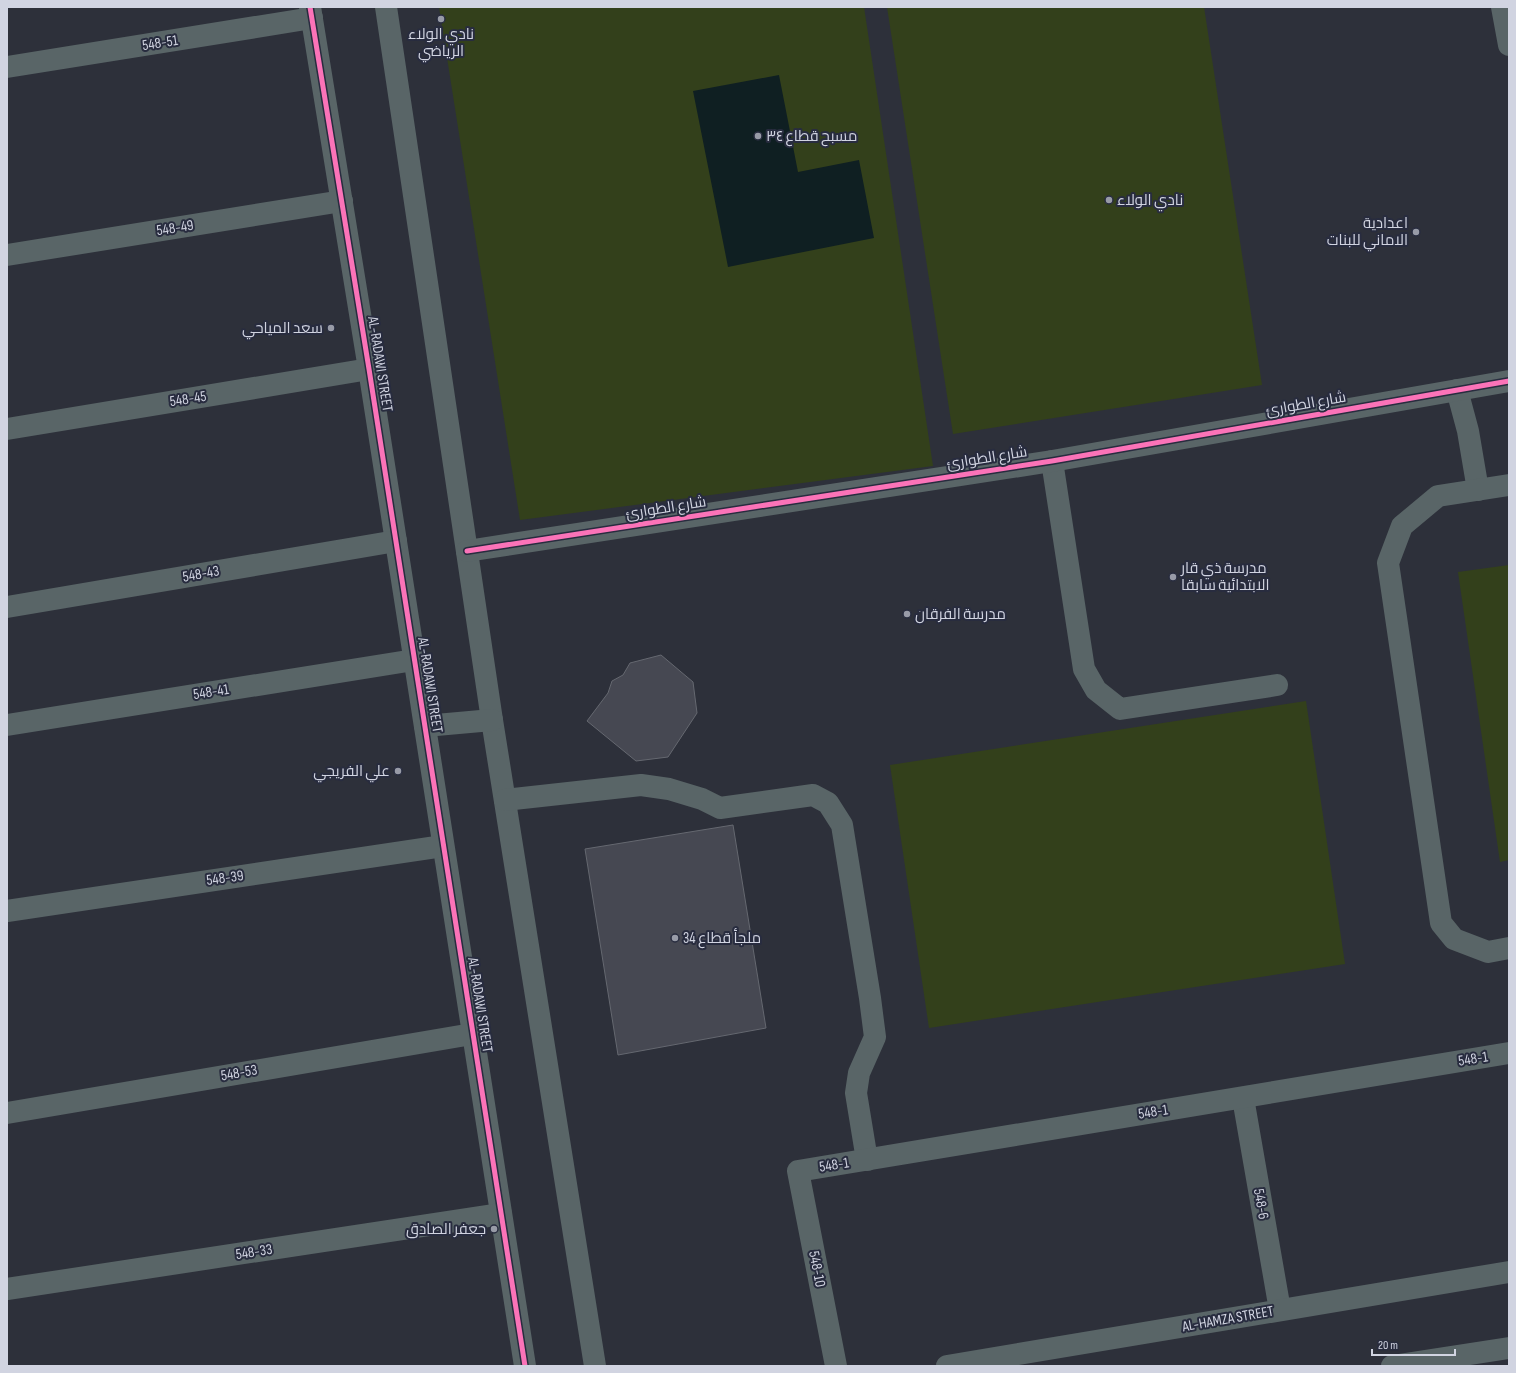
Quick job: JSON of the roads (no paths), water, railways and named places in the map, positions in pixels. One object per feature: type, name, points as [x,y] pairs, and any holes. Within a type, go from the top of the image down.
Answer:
[{"type":"street","points":[[386,7],[492,720],[595,1366]]},
{"type":"street","points":[[1502,7],[1509,45]]},
{"type":"street","name":"548-51","points":[[7,67],[311,13]]},
{"type":"street","name":"AL-RADAWI STREET","points":[[311,13],[369,369],[525,1366]]},
{"type":"street","name":"548-49","points":[[7,255],[342,201]]},
{"type":"street","name":"548-45","points":[[7,429],[369,369]]},
{"type":"street","name":"شارع الطوارئ","points":[[467,551],[1052,461],[1509,381]]},
{"type":"street","points":[[1457,390],[1468,431],[1478,490]]},
{"type":"street","points":[[1052,461],[1084,669],[1096,690],[1120,709],[1277,685]]},
{"type":"street","points":[[1509,485],[1438,496],[1402,526],[1388,563],[1441,923],[1454,939],[1488,952],[1509,948]]},
{"type":"street","name":"548-43","points":[[7,607],[396,541]]},
{"type":"street","name":"548-41","points":[[7,725],[414,660]]},
{"type":"street","points":[[425,726],[492,720]]},
{"type":"street","points":[[505,800],[641,785],[669,789],[702,799],[720,808],[813,795],[828,803],[842,825],[875,1037],[859,1073],[856,1093],[868,1160]]},
{"type":"street","name":"548-39","points":[[7,911],[443,846]]},
{"type":"street","name":"548-53","points":[[7,1113],[472,1034]]},
{"type":"street","name":"548-1","points":[[798,1171],[1509,1053]]},
{"type":"street","name":"548-6","points":[[1243,1098],[1280,1310]]},
{"type":"street","name":"548-10","points":[[798,1171],[836,1366]]},
{"type":"street","name":"548-33","points":[[7,1289],[501,1214]]},
{"type":"street","name":"AL-HAMZA STREET","points":[[947,1366],[1509,1272]]},
{"type":"street","points":[[1392,1366],[1509,1348]]},
{"type":"place","name":"نادي الولاء الرياضي","points":[[441,19]]},
{"type":"place","name":"مسبح قطاع ٣٤","points":[[758,136]]},
{"type":"place","name":"نادي الولاء","points":[[1109,200]]},
{"type":"place","name":"اعدادية الاماني للبنات","points":[[1416,232]]},
{"type":"place","name":"سعد المياحي","points":[[331,328]]},
{"type":"place","name":"مدرسة ذي قار الابتدائية سابقا","points":[[1173,577]]},
{"type":"place","name":"مدرسة الفرقان","points":[[907,614]]},
{"type":"place","name":"علي الفريجي","points":[[398,771]]},
{"type":"place","name":"ملجأ قطاع 34","points":[[675,938]]},
{"type":"place","name":"جعفر الصادق","points":[[494,1229]]}]
